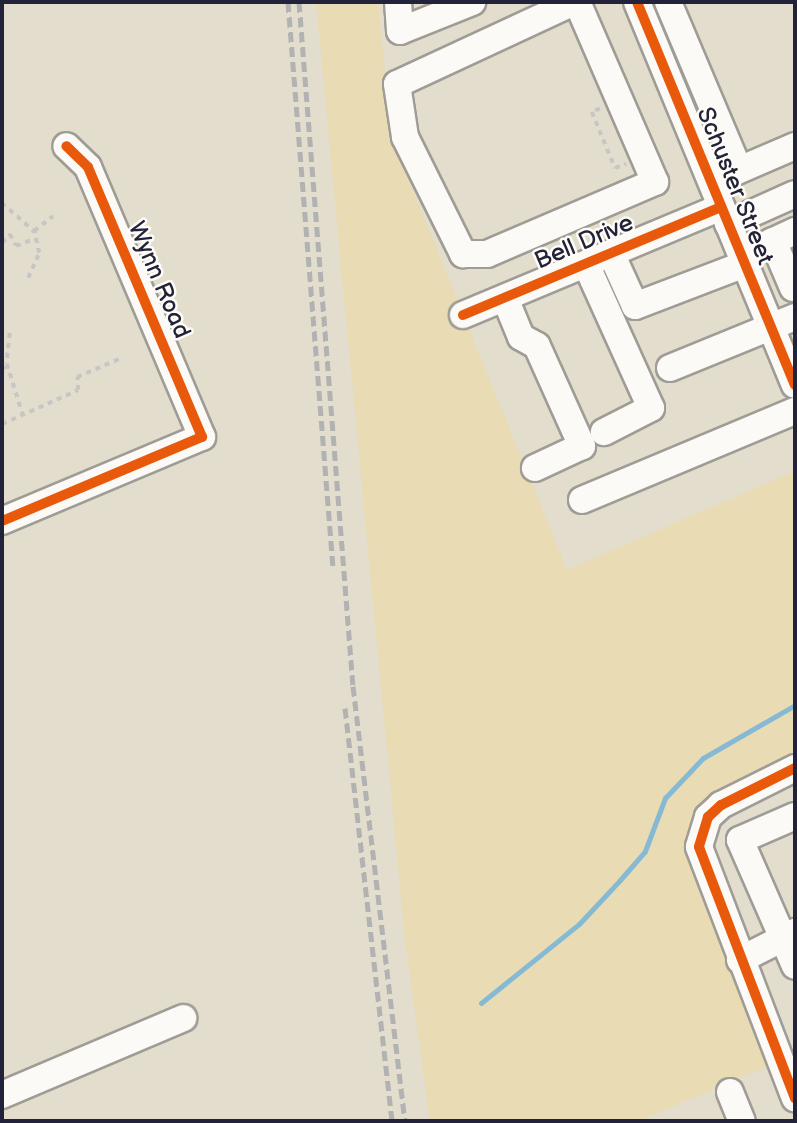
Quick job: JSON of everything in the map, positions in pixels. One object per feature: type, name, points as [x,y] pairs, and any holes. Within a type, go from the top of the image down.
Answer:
[{"type":"street","points":[[398,2],[400,31],[472,2]]},
{"type":"street","points":[[576,2],[656,182],[487,254],[463,254],[405,137],[397,84],[576,2]]},
{"type":"street","name":"Schuster Street","points":[[637,2],[795,386]]},
{"type":"street","points":[[668,2],[739,170]]},
{"type":"street","name":"Wynn Road","points":[[2,521],[202,437],[88,167],[66,146]]},
{"type":"street","points":[[712,182],[795,146]]},
{"type":"street","name":"Bell Drive","points":[[463,315],[611,253],[795,194]]},
{"type":"street","points":[[611,253],[635,306],[743,260],[784,236],[793,288]]},
{"type":"street","points":[[586,264],[651,408],[604,432]]},
{"type":"street","points":[[505,298],[521,337],[537,346],[582,446],[535,468]]},
{"type":"street","points":[[670,368],[795,317]]},
{"type":"street","points":[[582,500],[795,411]]},
{"type":"street","points":[[795,768],[733,796],[708,817],[699,847],[795,1098]]},
{"type":"street","points":[[795,816],[740,840],[789,935],[795,966]]},
{"type":"street","points":[[740,960],[789,935]]},
{"type":"street","points":[[2,1095],[183,1018]]},
{"type":"street","points":[[730,1092],[742,1121]]},
{"type":"path","points":[[2,203],[34,231],[39,253],[28,278]]},
{"type":"path","points":[[34,231],[53,216]]},
{"type":"path","points":[[2,243],[10,234],[16,246],[34,239]]},
{"type":"path","points":[[10,334],[9,373],[23,415]]},
{"type":"path","points":[[2,424],[78,390],[76,377],[119,359]]},
{"type":"path","points":[[2,366],[9,373]]},
{"type":"sand","points":[[316,2],[378,2],[392,139],[567,570],[795,471],[795,768],[701,832],[780,1061],[638,1121],[430,1121],[405,940]]},
{"type":"waterway","points":[[481,1003],[579,924],[620,880],[645,851],[665,798],[703,758],[795,705]]},
{"type":"railway","points":[[288,2],[333,568]]},
{"type":"railway","points":[[299,2],[353,686],[405,1121]]},
{"type":"railway","points":[[345,708],[392,1121]]},
{"type":"cycle path","points":[[637,2],[795,385]]},
{"type":"cycle path","points":[[2,521],[202,437],[88,167],[66,146]]},
{"type":"cycle path","points":[[463,315],[721,207]]},
{"type":"cycle path","points":[[795,768],[721,805],[708,817],[699,847],[795,1098]]}]
